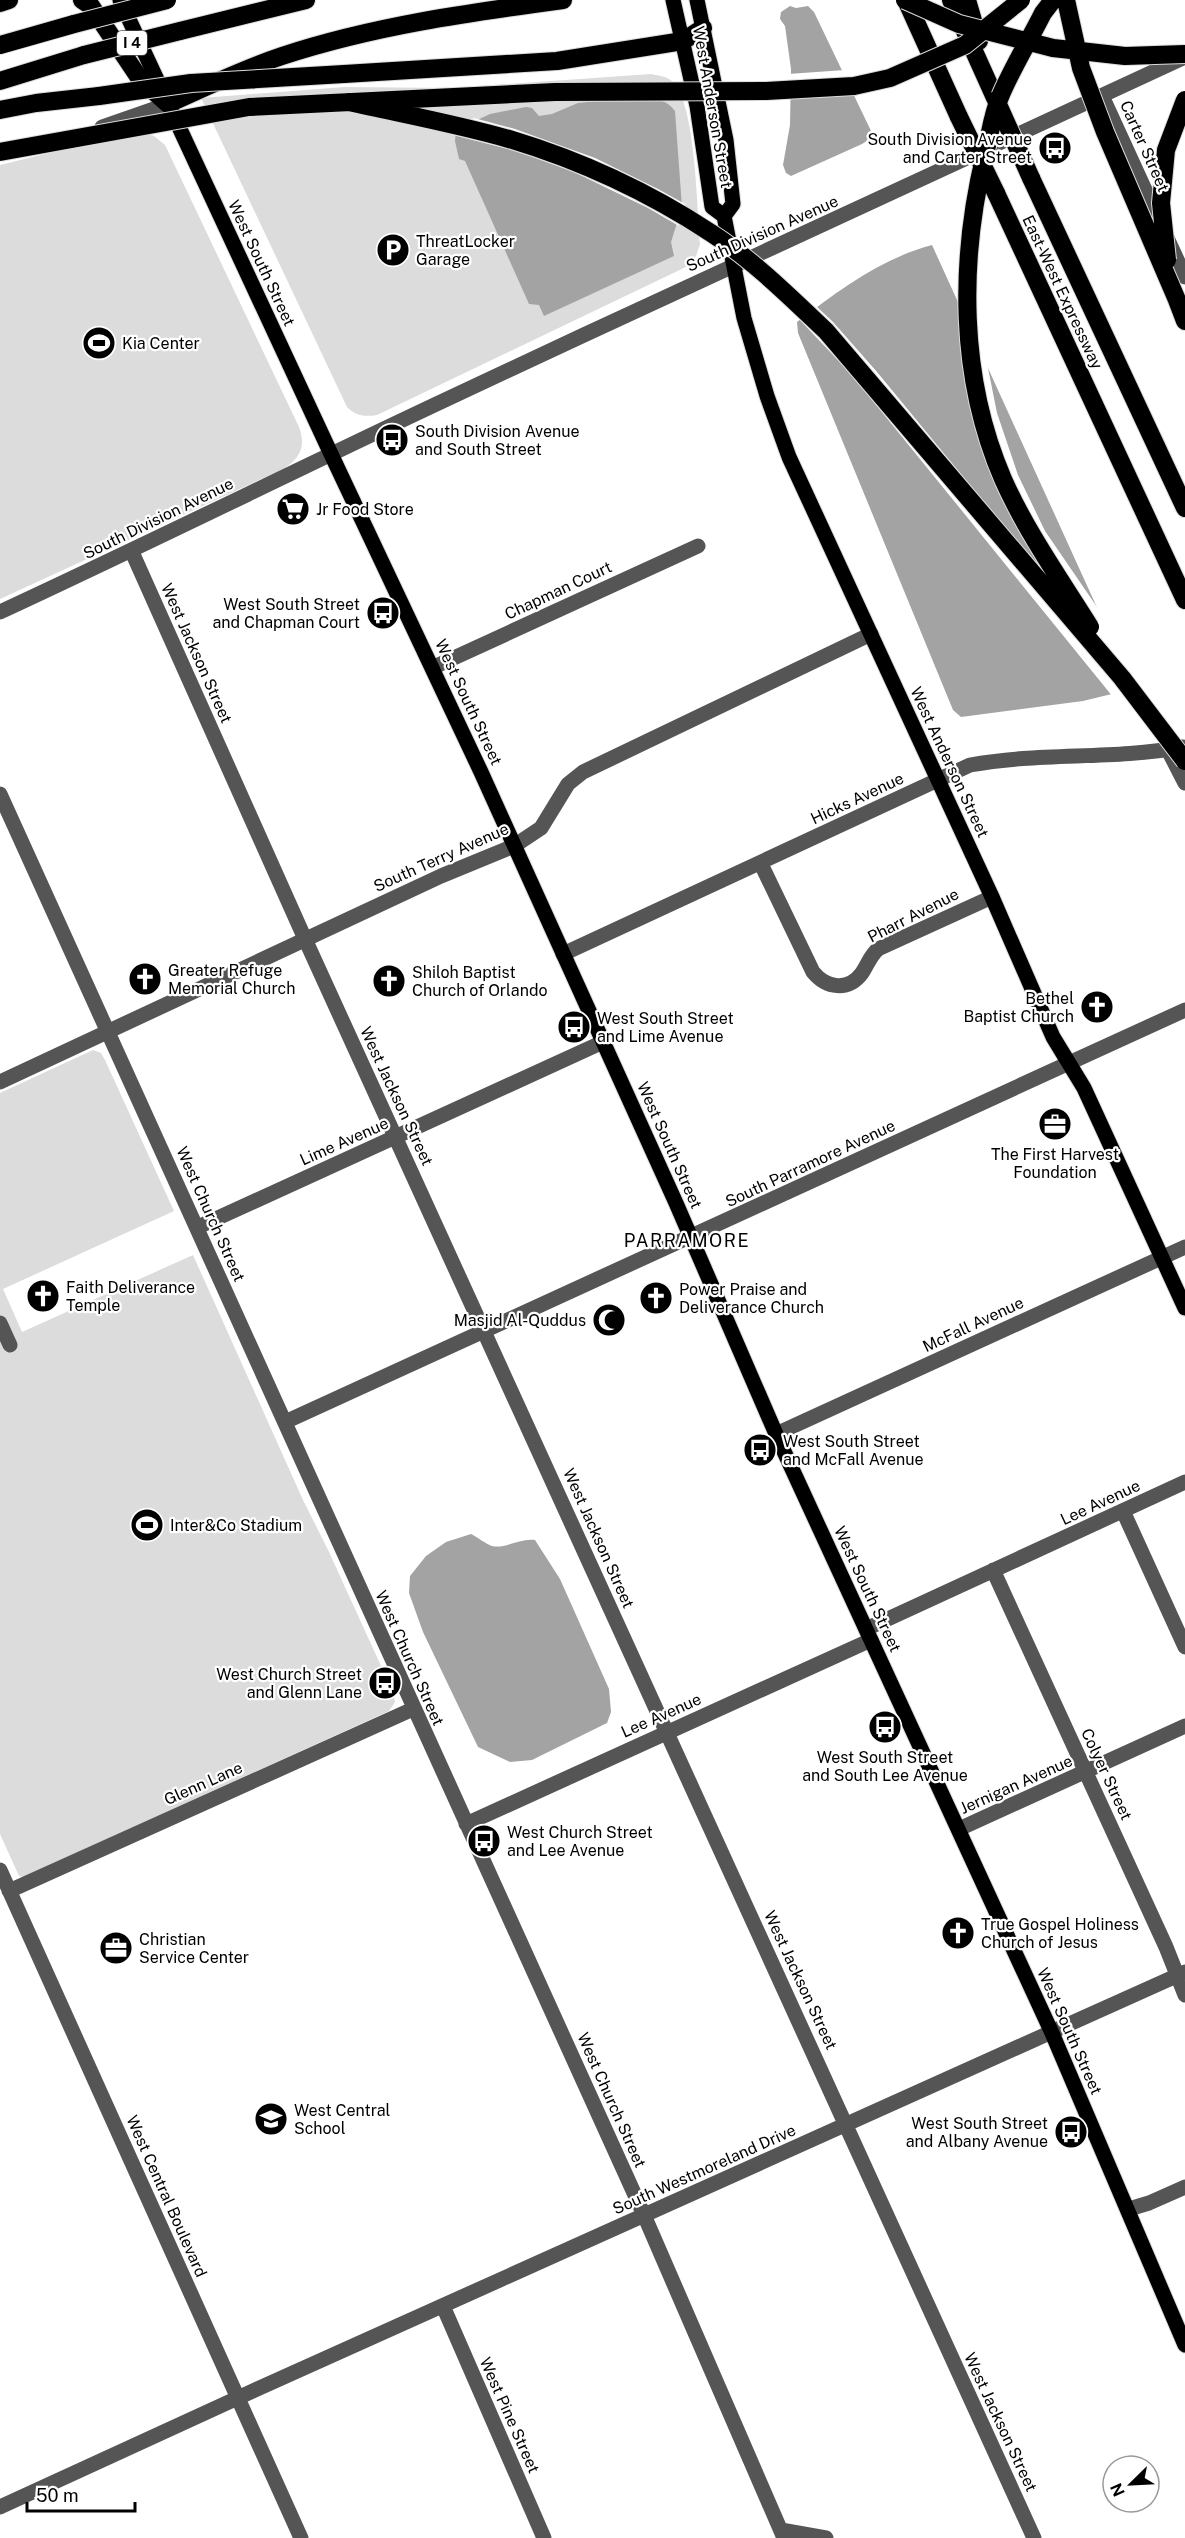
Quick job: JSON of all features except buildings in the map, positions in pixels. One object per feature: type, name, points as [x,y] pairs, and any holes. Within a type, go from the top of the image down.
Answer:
[{"type":"highway","points":[[0,3],[9,0]]},
{"type":"highway","points":[[82,0],[91,6],[140,79],[168,104],[248,68],[347,37],[425,20],[563,0]]},
{"type":"highway","points":[[0,45],[166,0]]},
{"type":"highway","name":"I 4","points":[[0,81],[84,55],[306,0]]},
{"type":"highway","points":[[905,0],[958,24],[1053,48],[1125,56],[1185,56]]},
{"type":"highway","name":"East-West Expressway","points":[[905,0],[1185,600]]},
{"type":"highway","name":"East-West Expressway","points":[[951,0],[1031,178],[1185,508]]},
{"type":"highway","points":[[967,0],[996,100]]},
{"type":"highway","points":[[0,151],[249,107],[555,92],[766,92],[854,86],[890,78],[965,45],[1021,0]]},
{"type":"highway","points":[[1053,0],[1043,13],[996,109],[979,181],[967,271],[969,339],[974,384],[989,441],[1002,478],[1019,513],[1122,678]]},
{"type":"highway","points":[[1066,0],[1085,78],[1105,132],[1185,321]]},
{"type":"highway","points":[[0,110],[36,103],[191,83],[557,61],[683,41],[703,28]]},
{"type":"highway","points":[[1177,300],[1163,235],[1161,203],[1166,150],[1185,100]]},
{"type":"highway","points":[[349,102],[508,139],[563,158],[652,199],[713,234],[776,284],[826,330],[1122,678],[1185,761]]},
{"type":"main road","name":"West South Street","points":[[120,0],[331,454],[434,668],[691,1237],[776,1434],[1052,2033],[1129,2209],[1185,2345]]},
{"type":"main road","name":"West Anderson Street","points":[[697,2],[724,129],[731,180],[733,204],[724,216]]},
{"type":"main road","name":"West Anderson Street","points":[[675,6],[697,106],[712,207],[724,216],[751,340],[767,396],[789,457],[992,897],[1053,1037],[1084,1088],[1185,1308]]},
{"type":"street","name":"South Division Avenue","points":[[0,612],[132,552],[354,442],[1185,56]]},
{"type":"street","name":"Carter Street","points":[[1102,96],[1185,277]]},
{"type":"street","points":[[0,151],[94,129],[168,104]]},
{"type":"street","name":"Chapman Court","points":[[434,668],[698,546]]},
{"type":"street","name":"West Jackson Street","points":[[132,552],[305,939],[1034,2538]]},
{"type":"street","name":"South Terry Avenue","points":[[0,1082],[441,876],[514,846],[541,828],[568,784],[584,772],[871,634]]},
{"type":"street","name":"Hicks Avenue","points":[[563,954],[761,864],[969,765],[1031,757],[1109,756],[1185,747]]},
{"type":"street","points":[[1168,750],[1185,783]]},
{"type":"street","name":"West Church Street","points":[[0,794],[644,2215],[783,2534]]},
{"type":"street","name":"Pharr Avenue","points":[[761,864],[809,964],[818,978],[826,984],[836,986],[846,985],[862,973],[870,956],[878,949],[992,897]]},
{"type":"street","name":"South Parramore Avenue","points":[[285,1422],[1185,1010]]},
{"type":"street","name":"Lime Avenue","points":[[198,1227],[603,1042]]},
{"type":"street","name":"McFall Avenue","points":[[776,1434],[1185,1247]]},
{"type":"street","points":[[0,1323],[10,1344]]},
{"type":"street","name":"Lee Avenue","points":[[466,1824],[668,1732],[869,1635],[993,1570],[1185,1482]]},
{"type":"street","points":[[1123,1511],[1185,1647]]},
{"type":"street","name":"Colyer Street","points":[[993,1570],[1181,1974],[1185,1995]]},
{"type":"street","name":"Glenn Lane","points":[[9,1891],[413,1709]]},
{"type":"street","name":"Jernigan Avenue","points":[[959,1829],[1185,1726]]},
{"type":"street","name":"West Central Boulevard","points":[[0,1870],[301,2538]]},
{"type":"street","name":"South Westmoreland Drive","points":[[1,2503],[1181,1974]]},
{"type":"street","points":[[1129,2209],[1185,2187]]},
{"type":"street","name":"West Pine Street","points":[[443,2306],[544,2538]]},
{"type":"street","points":[[783,2534],[826,2538]]},
{"type":"shaded area","points":[[790,6],[796,8],[808,6],[814,12],[872,133],[870,139],[862,144],[791,176],[786,173],[783,165],[790,125],[791,69],[785,26],[780,19],[781,12]]},
{"type":"shaded area","points":[[651,74],[671,80],[681,94],[691,135],[700,244],[696,256],[688,266],[377,415],[361,415],[347,407],[201,98],[344,87],[450,88]]},
{"type":"shaded area","points":[[639,97],[664,102],[675,111],[682,207],[671,242],[674,256],[544,316],[539,305],[529,304],[465,161],[459,159],[455,141],[456,130],[490,114],[526,107],[532,108],[539,116],[552,114],[578,103]]},
{"type":"shaded area","points":[[144,133],[154,136],[165,145],[299,427],[302,446],[298,456],[283,469],[0,599],[0,165],[126,134]]},
{"type":"shaded area","points":[[932,245],[1130,680],[1124,691],[1083,701],[961,717],[953,710],[798,333],[797,322],[845,287],[878,267]]},
{"type":"shaded area","points":[[93,1050],[101,1053],[105,1060],[174,1211],[3,1289],[22,1332],[193,1255],[303,1500],[392,1690],[395,1702],[389,1711],[23,1877],[19,1876],[0,1834],[0,1093]]},
{"type":"shaded area","points":[[471,1534],[497,1547],[535,1540],[560,1579],[609,1689],[611,1712],[607,1723],[532,1760],[510,1762],[478,1747],[423,1632],[409,1593],[410,1576],[426,1556],[446,1542]]},
{"type":"pier","points":[[845,70],[855,91],[787,95],[788,74]]},
{"type":"pier","points":[[474,118],[515,129],[595,158],[658,189],[685,204],[679,226],[648,208],[574,172],[516,151],[453,135],[453,129]]},
{"type":"pier","points":[[959,297],[985,353],[997,413],[1018,475],[1045,531],[1110,626],[1133,679],[1124,694],[1113,697],[851,374],[798,318],[815,305],[833,322],[877,372],[1066,602],[1012,514]]},
{"type":"place","name":"South Division Avenue and Carter Street","points":[[1055,148]]},
{"type":"place","name":"ThreatLocker Garage","points":[[393,250]]},
{"type":"place","name":"Kia Center","points":[[99,343]]},
{"type":"place","name":"South Division Avenue and South Street","points":[[392,440]]},
{"type":"place","name":"Jr Food Store","points":[[293,509]]},
{"type":"place","name":"West South Street and Chapman Court","points":[[383,613]]},
{"type":"place","name":"Greater Refuge Memorial Church","points":[[145,979]]},
{"type":"place","name":"Shiloh Baptist Church of Orlando","points":[[389,981]]},
{"type":"place","name":"Bethel Baptist Church","points":[[1097,1007]]},
{"type":"place","name":"West South Street and Lime Avenue","points":[[574,1027]]},
{"type":"place","name":"The First Harvest Foundation","points":[[1055,1124]]},
{"type":"place","name":"Faith Deliverance Temple","points":[[43,1296]]},
{"type":"place","name":"Power Praise and Deliverance Church","points":[[656,1298]]},
{"type":"place","name":"Masjid Al-Quddus","points":[[609,1320]]},
{"type":"place","name":"West South Street and McFall Avenue","points":[[760,1450]]},
{"type":"place","name":"Inter&Co Stadium","points":[[147,1525]]},
{"type":"place","name":"West Church Street and Glenn Lane","points":[[385,1683]]},
{"type":"place","name":"West South Street and South Lee Avenue","points":[[885,1727]]},
{"type":"place","name":"West Church Street and Lee Avenue","points":[[484,1841]]},
{"type":"place","name":"True Gospel Holiness Church of Jesus","points":[[958,1933]]},
{"type":"place","name":"Christian Service Center","points":[[116,1948]]},
{"type":"place","name":"West Central School","points":[[271,2119]]},
{"type":"place","name":"West South Street and Albany Avenue","points":[[1071,2132]]},
{"type":"district","name":"PARRAMORE","points":[[687,1241]]}]
